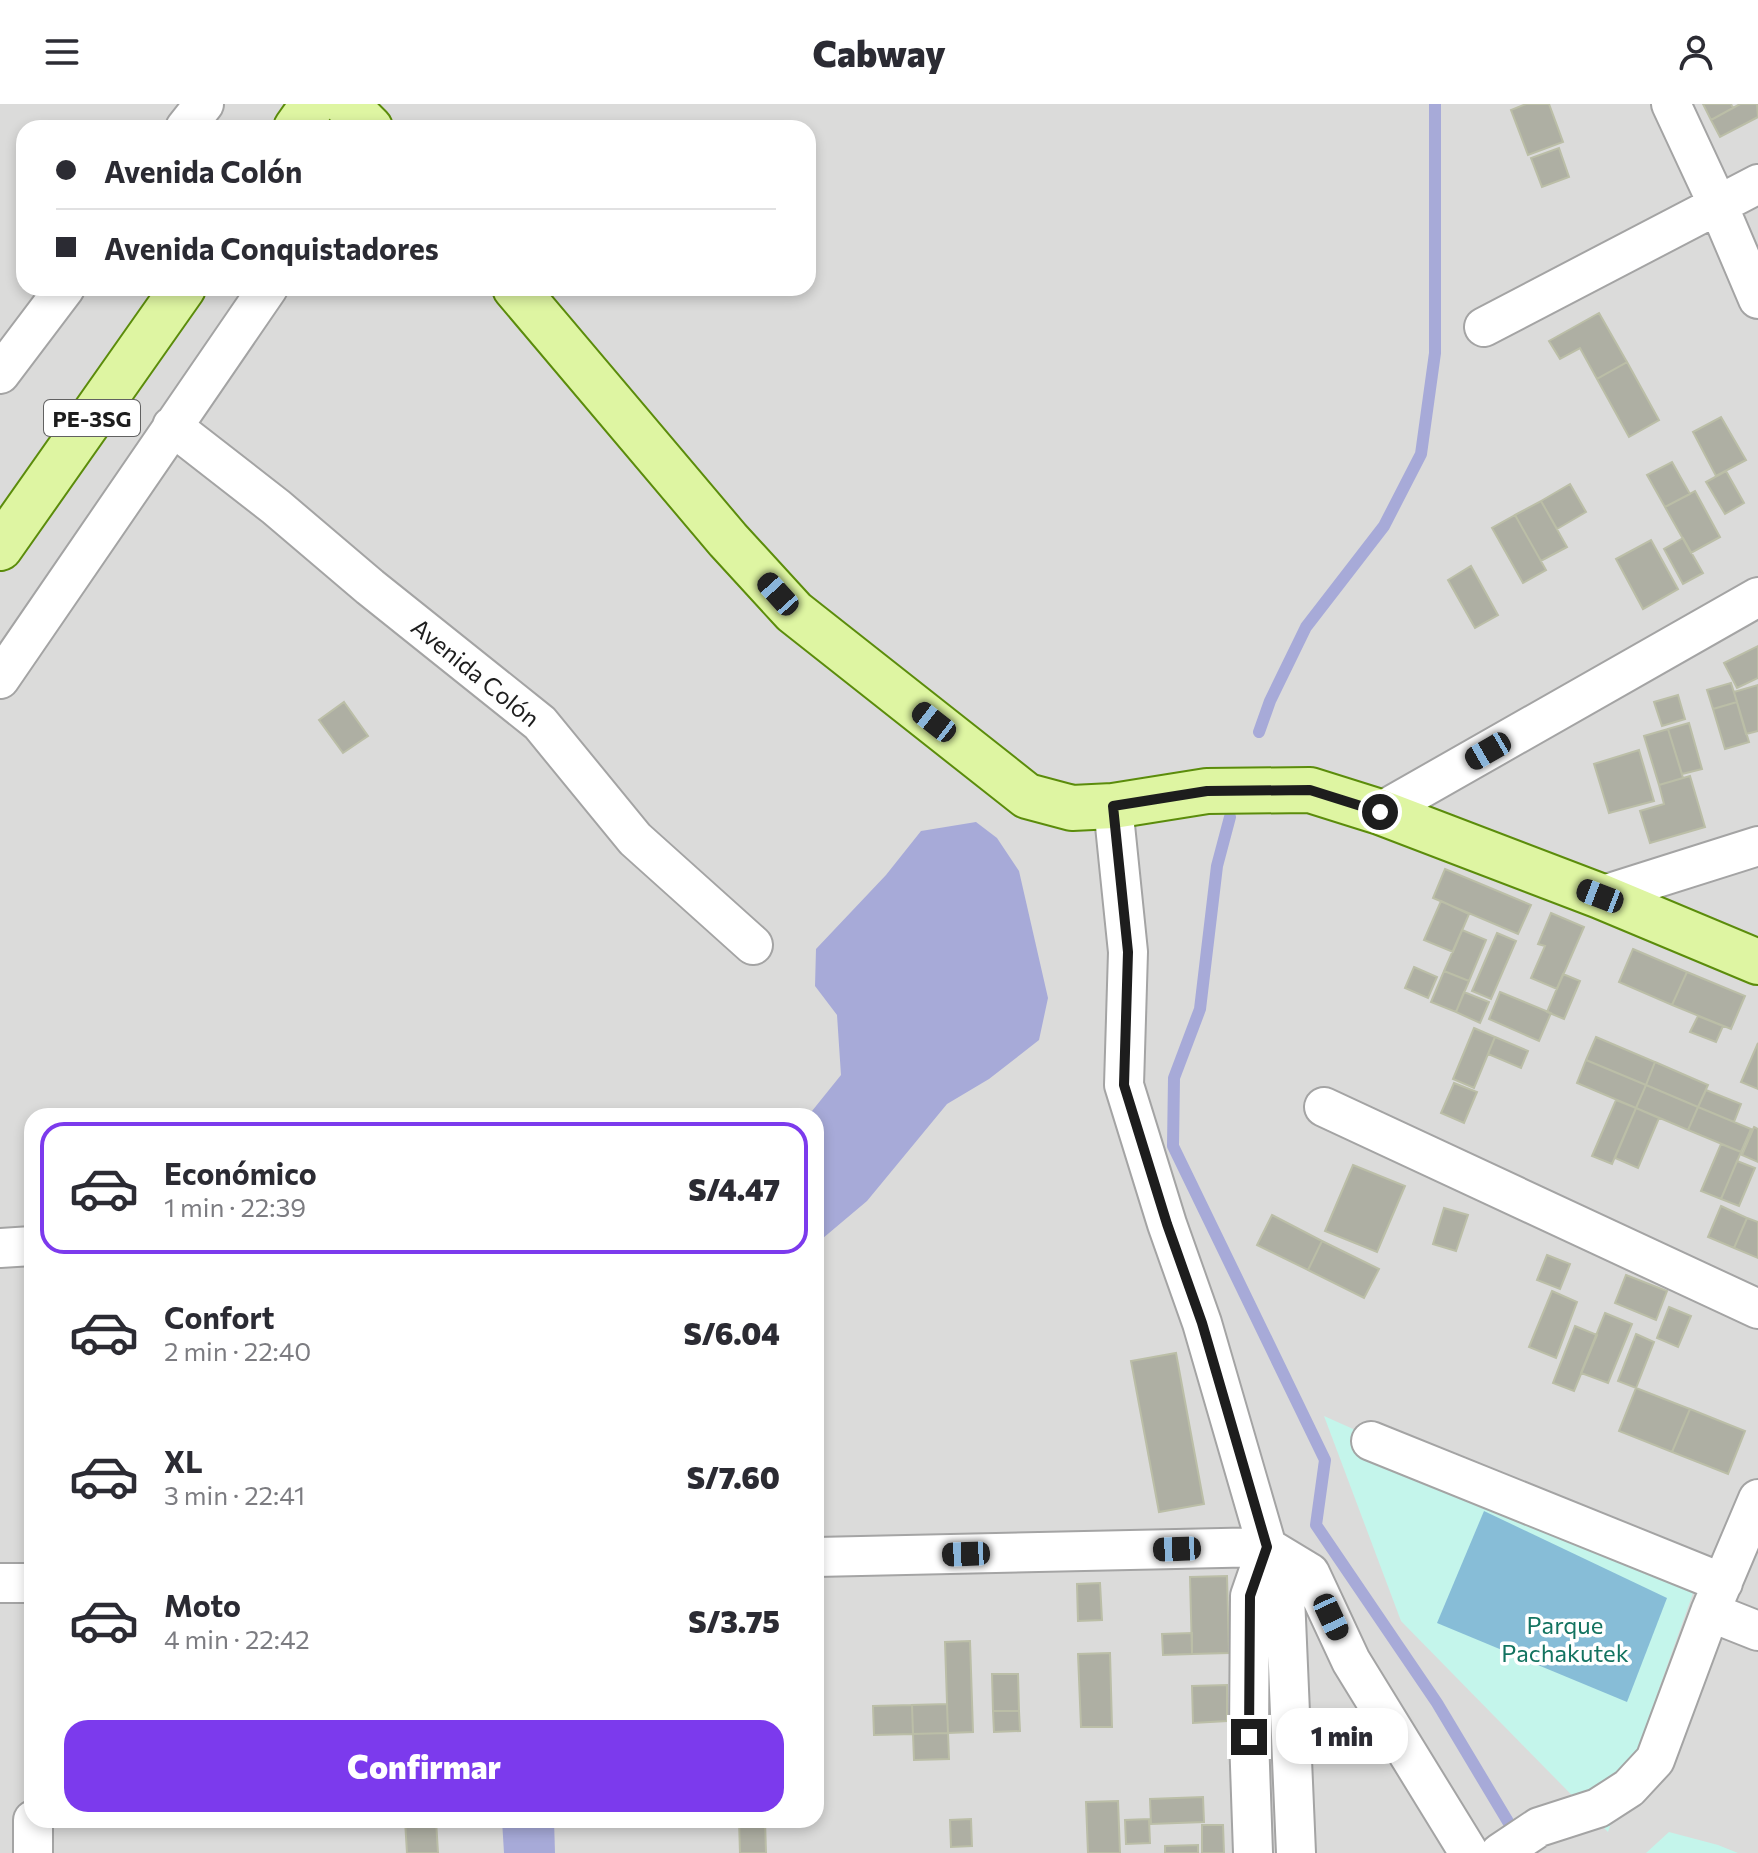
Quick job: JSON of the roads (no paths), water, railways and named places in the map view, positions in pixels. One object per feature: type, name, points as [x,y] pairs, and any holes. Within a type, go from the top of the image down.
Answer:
[{"type":"main road","points":[[346,104],[362,120]]},
{"type":"main road","name":"PE-3SG","points":[[0,548],[177,296]]},
{"type":"main road","points":[[522,296],[728,540],[794,612],[1027,796],[1072,808],[1113,806],[1207,791],[1310,790],[1380,812],[1600,896],[1758,962]]},
{"type":"street","points":[[191,120],[204,104]]},
{"type":"street","points":[[1671,104],[1758,299]]},
{"type":"street","points":[[1484,327],[1758,184]]},
{"type":"street","points":[[0,374],[59,296]]},
{"type":"street","points":[[0,679],[262,296]]},
{"type":"street","name":"Avenida Colón","points":[[172,426],[540,723],[635,839],[753,945]]},
{"type":"street","points":[[1380,812],[1758,597]]},
{"type":"street","points":[[1113,806],[1128,952],[1124,1085],[1167,1224],[1202,1323],[1267,1547],[1285,1596],[1296,1853]]},
{"type":"street","points":[[1600,896],[1758,846]]},
{"type":"street","points":[[1324,1107],[1758,1309]]},
{"type":"street","points":[[0,1248],[24,1246]]},
{"type":"street","points":[[1371,1441],[1716,1598],[1758,1631]]},
{"type":"street","points":[[1500,1853],[1539,1827],[1598,1808],[1629,1788],[1655,1760],[1716,1598],[1758,1499]]},
{"type":"street","points":[[1253,1853],[1249,1737],[1250,1596],[1267,1547]]},
{"type":"street","points":[[824,1557],[1267,1547],[1310,1573],[1351,1661],[1469,1853]]},
{"type":"street","points":[[0,1583],[24,1583]]},
{"type":"street","points":[[33,1828],[33,1853]]},
{"type":"waterway","points":[[1259,732],[1270,701],[1306,627],[1384,526],[1421,454],[1435,353],[1435,104]]},
{"type":"waterway","points":[[1230,817],[1217,866],[1200,1009],[1174,1078],[1173,1146],[1325,1460],[1316,1525],[1437,1703],[1510,1825]]},
{"type":"park label","name":"Parque Pachakutek","points":[[1565,1638]]}]
